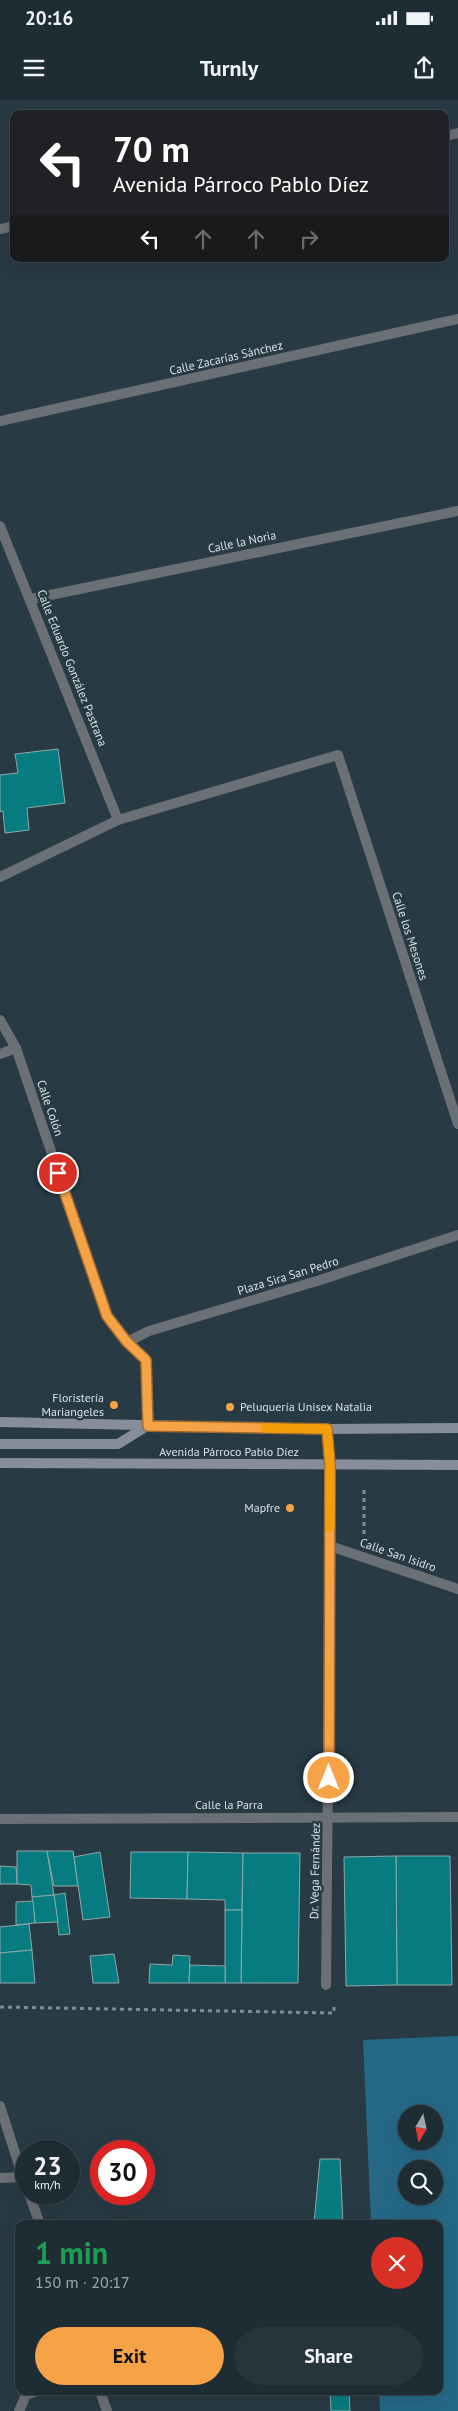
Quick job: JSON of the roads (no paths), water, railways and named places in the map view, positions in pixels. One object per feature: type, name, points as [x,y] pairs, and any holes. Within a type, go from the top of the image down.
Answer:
[{"type":"main road","name":"Avenida Párroco Pablo Díez","points":[[0,1422],[327,1429],[458,1428]]},
{"type":"main road","points":[[0,1444],[118,1444],[148,1426]]},
{"type":"main road","name":"Avenida Párroco Pablo Díez","points":[[0,1463],[458,1465]]},
{"type":"street","name":"Calle Zacarías Sánchez","points":[[0,421],[458,319]]},
{"type":"street","name":"Calle la Noria","points":[[31,599],[458,510]]},
{"type":"street","name":"Calle Eduardo González Pastrana","points":[[0,526],[31,599],[118,820]]},
{"type":"street","name":"Calle los Mesones","points":[[118,820],[338,755],[458,1124]]},
{"type":"street","points":[[0,878],[118,820]]},
{"type":"street","name":"Calle Colón","points":[[0,1020],[16,1048],[107,1316],[127,1342],[146,1360],[148,1426]]},
{"type":"street","points":[[0,1054],[16,1048]]},
{"type":"street","name":"Plaza Sira San Pedro","points":[[127,1342],[149,1331],[317,1281],[458,1235]]},
{"type":"street","name":"Dr. Vega Fernández","points":[[326,1985],[330,1546],[330,1465],[327,1429]]},
{"type":"street","name":"Calle San Isidro","points":[[330,1546],[458,1589]]},
{"type":"street","name":"Calle la Parra","points":[[0,1819],[458,1817]]},
{"type":"street","points":[[0,2106],[15,2154]]},
{"type":"street","points":[[0,2178],[15,2180]]},
{"type":"street","points":[[33,2205],[39,2220]]},
{"type":"street","points":[[19,2411],[26,2395]]},
{"type":"street","points":[[101,2395],[107,2411]]},
{"type":"place","name":"Floristería Mariangeles","points":[[114,1405]]},
{"type":"place","name":"Peluquería Unisex Natalia","points":[[230,1407]]},
{"type":"place","name":"Mapfre","points":[[290,1508]]}]
